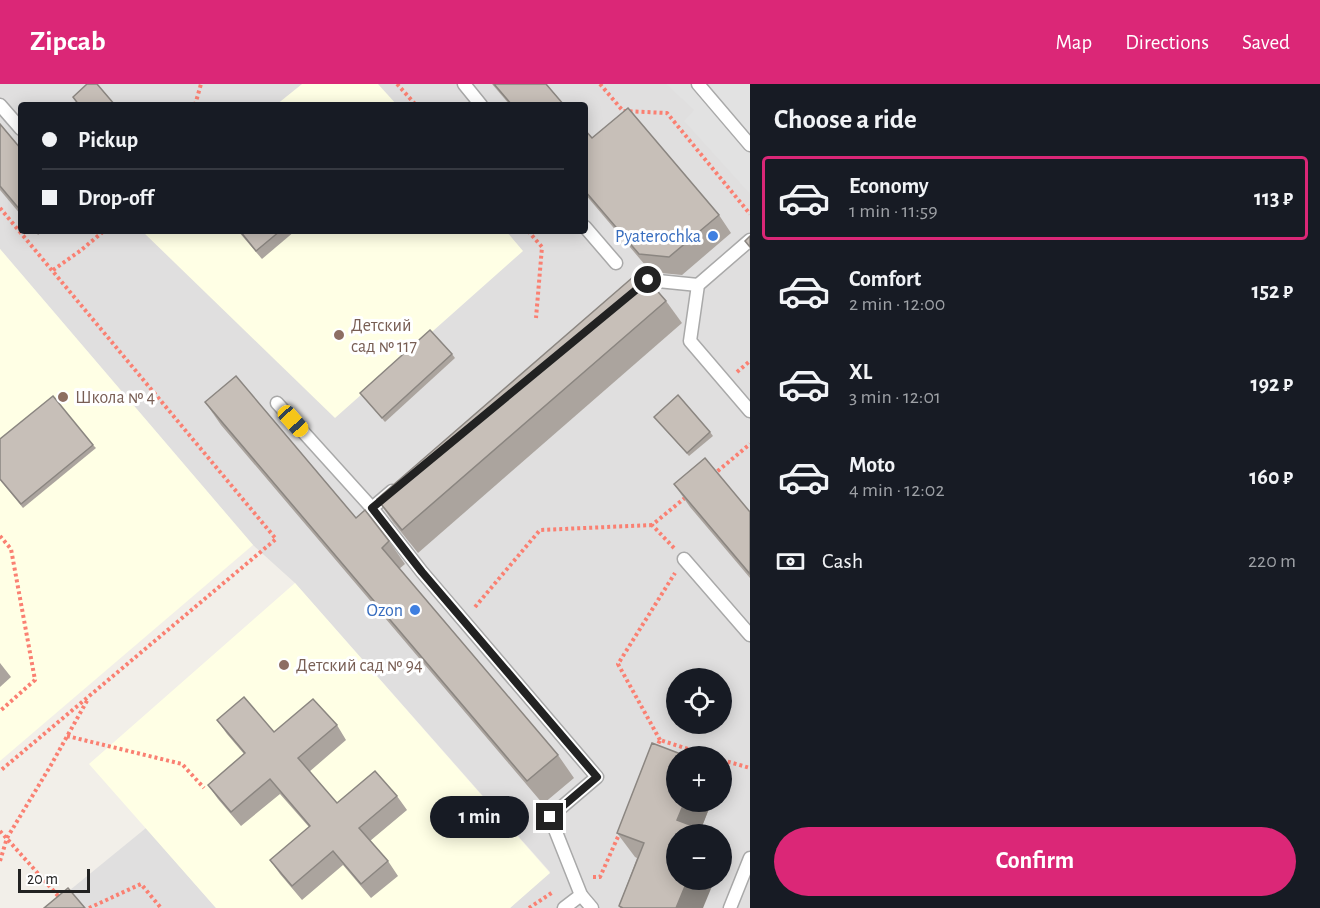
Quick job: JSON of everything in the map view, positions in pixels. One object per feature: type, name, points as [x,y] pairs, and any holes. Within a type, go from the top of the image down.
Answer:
[{"type":"lane","points":[[464,84],[479,102]]},
{"type":"lane","points":[[698,84],[750,145]]},
{"type":"lane","points":[[0,105],[18,126]]},
{"type":"lane","points":[[588,230],[616,263]]},
{"type":"lane","points":[[750,240],[698,285],[690,341],[750,411]]},
{"type":"lane","points":[[627,297],[648,280],[698,285]]},
{"type":"lane","points":[[277,403],[372,508],[464,621],[597,777],[550,817],[581,895],[592,908]]},
{"type":"lane","points":[[372,508],[399,486]]},
{"type":"lane","points":[[684,559],[750,635]]},
{"type":"lane","points":[[730,908],[750,858]]},
{"type":"lane","points":[[564,908],[581,895]]},
{"type":"path","points":[[196,102],[201,84]]},
{"type":"path","points":[[397,84],[413,102]]},
{"type":"path","points":[[600,84],[623,111],[667,113],[750,214]]},
{"type":"path","points":[[0,208],[18,229]]},
{"type":"path","points":[[0,771],[276,539],[22,234]]},
{"type":"path","points":[[53,270],[100,234]]},
{"type":"path","points":[[531,234],[542,247],[536,318]]},
{"type":"path","points":[[705,481],[750,444]]},
{"type":"path","points":[[464,621],[540,531],[652,525],[687,495]]},
{"type":"path","points":[[652,525],[684,559],[618,664],[660,740],[679,746]]},
{"type":"path","points":[[0,536],[11,549],[35,680],[0,711]]},
{"type":"path","points":[[0,861],[7,838],[90,695]]},
{"type":"path","points":[[67,736],[182,764],[204,788]]},
{"type":"path","points":[[655,751],[660,740]]},
{"type":"path","points":[[732,763],[750,768]]},
{"type":"path","points":[[529,908],[575,879],[600,877],[623,824]]},
{"type":"path","points":[[0,831],[60,899]]},
{"type":"path","points":[[89,908],[141,884],[162,908]]},
{"type":"shaded area","points":[[0,84],[750,84],[750,908],[510,908],[550,872],[295,583],[253,545],[0,249]]},
{"type":"shaded area","points":[[302,84],[378,84],[394,102],[280,102]]},
{"type":"shaded area","points":[[666,84],[750,84],[750,194],[684,121],[694,110]]},
{"type":"shaded area","name":"Детский сад № 117","points":[[145,234],[509,234],[523,251],[335,418]]},
{"type":"shaded area","name":"Школа № 4","points":[[0,249],[253,545],[0,761]]},
{"type":"shaded area","name":"Детский сад № 94","points":[[295,583],[550,873],[510,908],[216,908],[89,764]]},
{"type":"shaded area","points":[[146,828],[216,908],[48,908]]},
{"type":"building","points":[[87,84],[97,84],[112,102],[77,102],[73,97]]},
{"type":"building","points":[[494,84],[546,84],[561,102],[509,102]]},
{"type":"building","points":[[628,108],[719,215],[669,257],[639,254],[588,194],[588,133],[592,138]]},
{"type":"building","points":[[0,124],[18,145],[18,207],[0,186]]},
{"type":"building","points":[[242,234],[276,234],[256,251]]},
{"type":"building","points":[[750,236],[750,247],[745,241]]},
{"type":"building","points":[[640,271],[666,301],[402,530],[377,499]]},
{"type":"building","points":[[430,330],[452,354],[382,418],[360,393]]},
{"type":"building","points":[[236,376],[356,518],[365,510],[389,541],[382,548],[558,755],[527,781],[205,402]]},
{"type":"building","points":[[678,395],[710,432],[687,453],[654,417]]},
{"type":"building","points":[[53,396],[93,445],[21,504],[0,479],[0,439]]},
{"type":"building","points":[[705,458],[750,512],[750,574],[674,484]]},
{"type":"building","points":[[244,697],[274,732],[313,699],[337,725],[298,758],[337,803],[375,771],[397,796],[359,828],[388,861],[361,884],[333,851],[292,886],[270,860],[310,826],[270,779],[231,812],[208,785],[245,753],[217,720]]},
{"type":"building","points":[[652,743],[666,748],[666,812],[680,812],[677,820],[688,824],[666,824],[666,890],[683,890],[676,908],[623,908],[619,906],[644,843],[617,833]]},
{"type":"building","points":[[68,888],[85,908],[44,908]]},
{"type":"place","name":"Pyaterochka","points":[[713,236]]},
{"type":"place","name":"Детский сад № 117","points":[[339,335]]},
{"type":"place","name":"Школа № 4","points":[[63,397]]},
{"type":"place","name":"Ozon","points":[[415,610]]},
{"type":"place","name":"Детский сад № 94","points":[[284,665]]},
{"type":"route","points":[[550,817],[597,777],[422,572],[372,508],[648,280]]}]
